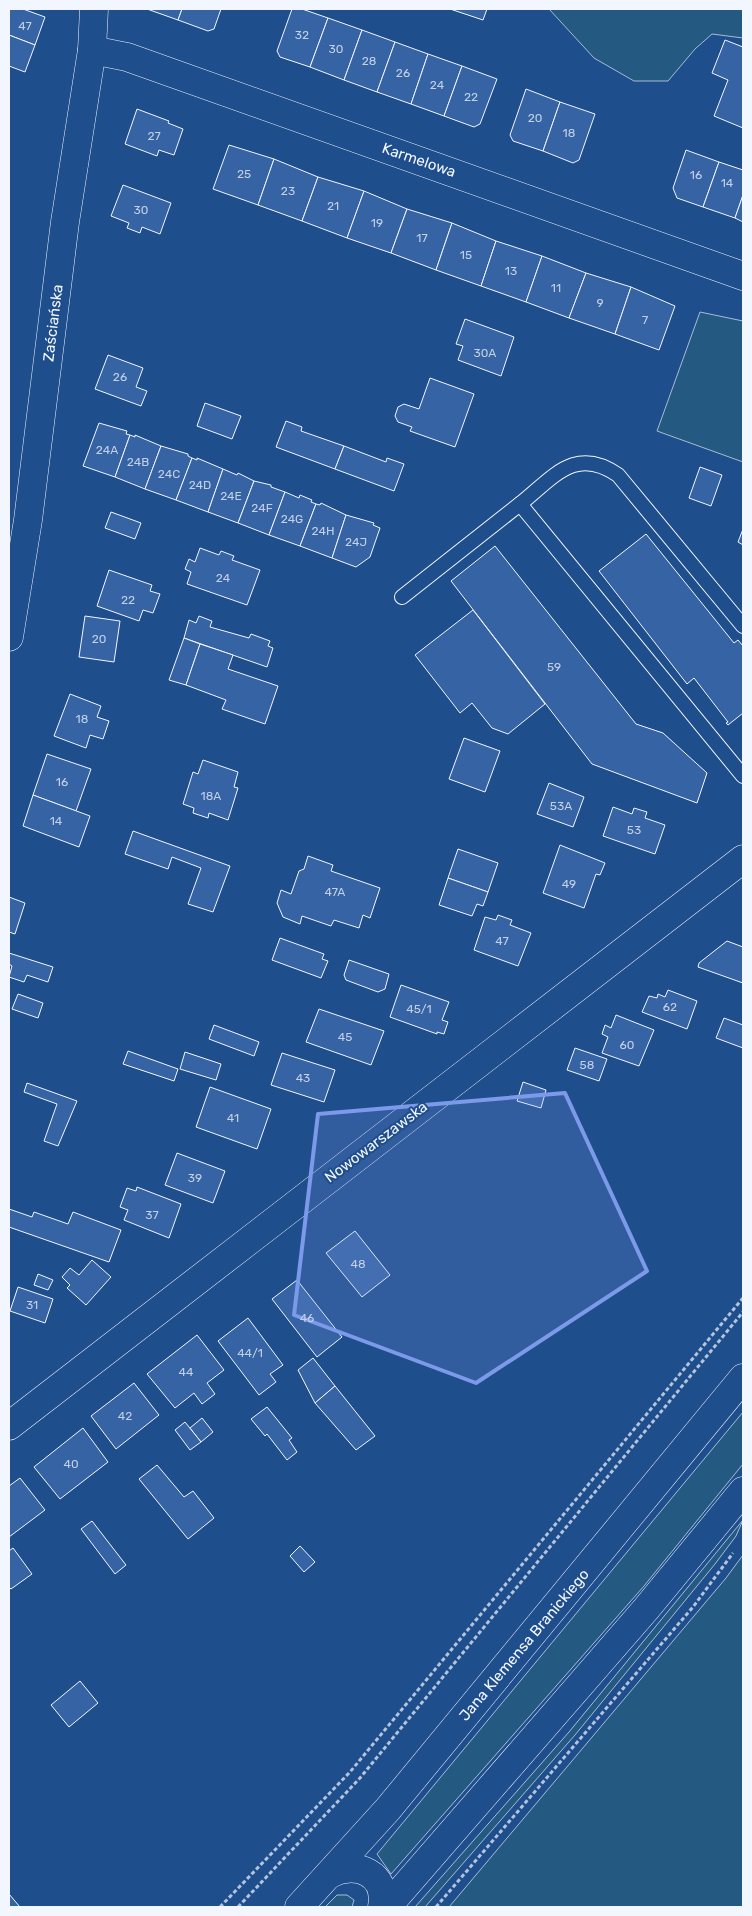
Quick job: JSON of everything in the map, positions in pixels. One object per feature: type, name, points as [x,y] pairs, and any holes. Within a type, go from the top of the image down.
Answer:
[{"type":"street","name":"Zaściańska","points":[[9,638],[30,510],[65,222],[92,50],[94,9]]},
{"type":"street","name":"Karmelowa","points":[[92,50],[127,57],[743,276]]},
{"type":"street","name":"Nowowarszawska","points":[[9,1426],[743,859]]},
{"type":"street","name":"Jana Klemensa Branickiego","points":[[299,1907],[394,1802],[743,1378]]},
{"type":"street","points":[[387,1907],[646,1608],[743,1491]]},
{"type":"street","points":[[330,1874],[340,1868],[351,1867],[362,1869],[372,1875],[379,1883],[383,1894],[382,1907]]},
{"type":"lane","points":[[402,597],[560,470],[574,463],[590,462],[605,466],[618,475],[743,626]]},
{"type":"lane","points":[[520,504],[743,776]]},
{"type":"path","points":[[220,1907],[350,1772],[743,1298]]},
{"type":"path","points":[[238,1907],[360,1778],[743,1312]]},
{"type":"path","points":[[436,1907],[687,1614],[738,1547]]},
{"type":"highlighted area","points":[[565,1093],[647,1271],[476,1383],[294,1315],[318,1114]]},
{"type":"shaded area","points":[[549,9],[743,9],[743,38],[712,34],[695,49],[668,81],[634,81],[594,58]]},
{"type":"shaded area","points":[[700,312],[743,321],[743,462],[657,431]]},
{"type":"shaded area","points":[[743,1412],[743,1464],[644,1586],[391,1874],[377,1854]]},
{"type":"shaded area","points":[[743,1520],[736,1536],[715,1564],[575,1735],[425,1907],[415,1907],[569,1732]]},
{"type":"shaded area","points":[[743,1555],[743,1907],[449,1907],[726,1578]]},
{"type":"shaded area","points":[[337,1895],[347,1895],[354,1900],[352,1907],[325,1907]]},
{"type":"building","points":[[9,9],[23,9],[45,17],[35,45],[9,35]]},
{"type":"building","points":[[147,9],[182,9],[178,20]]},
{"type":"building","points":[[182,9],[221,9],[214,29],[208,31],[178,20]]},
{"type":"building","points":[[292,9],[302,9],[328,18],[310,67],[280,57],[277,51]]},
{"type":"building","points":[[450,9],[487,9],[483,20]]},
{"type":"building","points":[[328,18],[362,30],[344,80],[310,67]]},
{"type":"building","points":[[362,30],[395,42],[377,92],[344,80]]},
{"type":"building","points":[[9,35],[35,45],[25,72],[9,66]]},
{"type":"building","points":[[725,40],[743,47],[743,128],[714,116],[728,80],[712,73]]},
{"type":"building","points":[[395,42],[428,54],[411,104],[377,92]]},
{"type":"building","points":[[428,54],[462,66],[444,116],[411,104]]},
{"type":"building","points":[[462,66],[497,79],[480,124],[474,127],[444,116]]},
{"type":"building","points":[[526,89],[560,102],[543,151],[513,141],[510,135]]},
{"type":"building","points":[[560,102],[595,114],[579,160],[573,163],[543,151]]},
{"type":"building","points":[[137,109],[169,121],[168,123],[183,129],[174,155],[159,150],[157,156],[125,144]]},
{"type":"building","points":[[229,145],[274,159],[258,205],[213,189]]},
{"type":"building","points":[[686,150],[719,162],[703,207],[677,198],[673,188]]},
{"type":"building","points":[[274,159],[318,177],[302,221],[258,205]]},
{"type":"building","points":[[719,162],[743,170],[743,195],[735,218],[703,207]]},
{"type":"building","points":[[318,177],[364,191],[347,238],[302,221]]},
{"type":"building","points":[[123,185],[171,203],[160,234],[142,227],[140,233],[127,228],[129,223],[111,216]]},
{"type":"building","points":[[364,191],[407,209],[391,253],[347,238]]},
{"type":"building","points":[[743,195],[743,222],[735,218]]},
{"type":"building","points":[[407,209],[452,223],[436,270],[391,253]]},
{"type":"building","points":[[452,223],[496,241],[481,286],[436,270]]},
{"type":"building","points":[[496,241],[542,256],[526,302],[481,286]]},
{"type":"building","points":[[542,256],[586,273],[569,318],[526,302]]},
{"type":"building","points":[[586,273],[631,287],[615,334],[569,318]]},
{"type":"building","points":[[631,287],[675,306],[659,350],[615,334]]},
{"type":"building","points":[[465,319],[514,337],[501,376],[458,360],[463,346],[456,344]]},
{"type":"building","points":[[108,355],[143,368],[136,387],[147,391],[141,406],[95,389]]},
{"type":"building","points":[[430,378],[474,394],[455,447],[410,431],[412,427],[398,422],[395,416],[398,407],[404,404],[419,409]]},
{"type":"building","points":[[205,403],[241,416],[232,439],[197,426]]},
{"type":"building","points":[[286,421],[302,427],[301,431],[344,446],[335,469],[276,447]]},
{"type":"building","points":[[99,423],[127,431],[126,434],[130,435],[115,477],[83,466]]},
{"type":"building","points":[[130,435],[135,437],[135,435],[161,446],[145,489],[115,477]]},
{"type":"building","points":[[161,446],[188,454],[192,458],[176,500],[145,489]]},
{"type":"building","points":[[344,446],[386,462],[387,458],[404,464],[394,491],[335,469]]},
{"type":"building","points":[[192,458],[197,460],[197,458],[223,469],[208,512],[176,500]]},
{"type":"building","points":[[700,467],[722,475],[711,506],[689,498]]},
{"type":"building","points":[[223,469],[237,475],[238,473],[254,481],[238,523],[208,512]]},
{"type":"building","points":[[254,481],[271,485],[271,487],[285,492],[269,535],[238,523]]},
{"type":"building","points":[[285,492],[299,498],[300,495],[312,500],[311,502],[316,504],[300,546],[269,535]]},
{"type":"building","points":[[321,503],[346,515],[332,558],[300,546],[316,504],[320,505]]},
{"type":"building","points":[[111,512],[141,523],[135,539],[105,528]]},
{"type":"building","points":[[346,515],[374,523],[373,525],[380,528],[370,557],[356,567],[332,558]]},
{"type":"building","points":[[743,529],[743,545],[738,542]]},
{"type":"building","points":[[646,534],[734,643],[738,640],[743,646],[743,713],[728,725],[726,723],[728,722],[694,678],[687,684],[599,571]]},
{"type":"building","points":[[495,546],[636,724],[663,733],[707,773],[697,803],[592,764],[451,581]]},
{"type":"building","points":[[200,548],[219,555],[221,551],[234,556],[232,560],[260,570],[247,605],[187,584],[191,572],[185,569],[189,559],[195,562]]},
{"type":"building","points":[[109,570],[152,585],[150,591],[160,594],[153,613],[143,610],[139,621],[97,606]]},
{"type":"building","points":[[473,610],[545,704],[508,734],[492,728],[472,703],[460,713],[415,655]]},
{"type":"building","points":[[85,616],[120,621],[114,662],[79,657]]},
{"type":"building","points":[[199,616],[212,621],[210,627],[249,638],[251,634],[270,641],[268,646],[273,648],[267,667],[184,638],[189,620],[196,623]]},
{"type":"building","points":[[184,638],[200,644],[186,685],[169,680]]},
{"type":"building","points":[[200,644],[233,655],[228,669],[278,686],[265,724],[222,709],[226,700],[186,685]]},
{"type":"building","points":[[70,694],[101,706],[97,717],[109,721],[103,739],[90,735],[86,748],[54,736]]},
{"type":"building","points":[[464,738],[500,751],[485,792],[449,779]]},
{"type":"building","points":[[47,754],[91,769],[76,811],[33,795]]},
{"type":"building","points":[[203,760],[238,772],[234,787],[238,788],[228,820],[209,813],[208,818],[193,813],[194,808],[183,804],[193,772],[198,774]]},
{"type":"building","points":[[549,783],[584,797],[573,827],[537,814]]},
{"type":"building","points":[[33,795],[90,816],[79,847],[23,826]]},
{"type":"building","points":[[613,807],[632,814],[634,808],[647,812],[645,818],[665,825],[655,854],[603,836]]},
{"type":"building","points":[[133,831],[230,866],[213,912],[188,904],[201,868],[172,857],[168,869],[125,854]]},
{"type":"building","points":[[560,845],[605,863],[600,875],[596,874],[584,908],[543,893]]},
{"type":"building","points":[[458,849],[498,863],[488,892],[448,878]]},
{"type":"building","points":[[308,856],[333,865],[331,871],[380,888],[370,918],[363,915],[359,928],[334,920],[331,926],[302,916],[300,924],[283,917],[277,903],[281,890],[291,894],[299,871],[304,869]]},
{"type":"building","points":[[448,878],[488,892],[483,906],[477,904],[472,916],[439,905]]},
{"type":"building","points":[[9,897],[25,903],[15,934],[9,932]]},
{"type":"building","points":[[498,915],[512,920],[510,925],[531,933],[518,966],[474,950],[485,917],[496,920]]},
{"type":"building","points":[[280,938],[324,954],[322,959],[328,961],[321,978],[272,960]]},
{"type":"building","points":[[727,941],[743,947],[743,983],[698,967],[699,963]]},
{"type":"building","points":[[9,953],[53,967],[48,982],[27,975],[24,982],[9,977],[12,966],[9,964]]},
{"type":"building","points":[[349,960],[389,974],[385,989],[378,992],[346,980],[344,975]]},
{"type":"building","points":[[401,985],[449,1002],[442,1020],[448,1022],[444,1034],[437,1032],[437,1034],[390,1017]]},
{"type":"building","points":[[668,990],[697,1001],[687,1029],[642,1012],[649,996],[657,998],[658,994],[665,997]]},
{"type":"building","points":[[18,994],[43,1003],[38,1018],[12,1009]]},
{"type":"building","points":[[319,1009],[384,1031],[371,1065],[306,1042]]},
{"type":"building","points":[[616,1015],[654,1030],[639,1066],[602,1053],[608,1037],[602,1034],[605,1025],[611,1028]]},
{"type":"building","points":[[724,1018],[743,1025],[743,1048],[716,1038]]},
{"type":"building","points":[[214,1025],[259,1042],[254,1056],[209,1039]]},
{"type":"building","points":[[575,1048],[607,1059],[599,1081],[567,1070]]},
{"type":"building","points":[[128,1051],[178,1069],[174,1081],[123,1064]]},
{"type":"building","points":[[185,1052],[221,1064],[216,1080],[180,1069]]},
{"type":"building","points":[[282,1053],[335,1070],[324,1102],[271,1085]]},
{"type":"building","points":[[523,1082],[546,1090],[541,1108],[517,1101]]},
{"type":"building","points":[[27,1083],[77,1101],[58,1146],[44,1141],[57,1104],[24,1092]]},
{"type":"building","points":[[210,1087],[271,1109],[257,1149],[196,1127]]},
{"type":"building","points":[[177,1153],[225,1171],[213,1203],[165,1185]]},
{"type":"building","points":[[137,1187],[181,1204],[169,1238],[124,1220],[128,1210],[120,1207],[127,1188],[136,1191]]},
{"type":"building","points":[[9,1209],[32,1217],[34,1212],[68,1224],[73,1212],[121,1230],[109,1262],[9,1227]]},
{"type":"building","points":[[355,1231],[390,1275],[362,1297],[326,1253]]},
{"type":"building","points":[[92,1260],[111,1277],[86,1305],[67,1288],[70,1285],[62,1277],[70,1268],[79,1275]]},
{"type":"building","points":[[38,1274],[53,1280],[48,1290],[34,1285]]},
{"type":"building","points":[[297,1280],[342,1337],[317,1357],[272,1299]]},
{"type":"building","points":[[18,1287],[53,1299],[45,1323],[10,1311]]},
{"type":"building","points":[[248,1318],[283,1365],[270,1374],[276,1382],[259,1395],[218,1341]]},
{"type":"building","points":[[197,1335],[224,1370],[207,1383],[215,1394],[202,1404],[194,1393],[175,1408],[147,1374]]},
{"type":"building","points":[[313,1358],[335,1386],[315,1403],[298,1370]]},
{"type":"building","points":[[134,1383],[159,1415],[116,1449],[91,1416]]},
{"type":"building","points":[[335,1386],[375,1436],[356,1450],[315,1403]]},
{"type":"building","points":[[267,1407],[292,1438],[289,1440],[297,1452],[287,1460],[267,1434],[265,1436],[251,1419]]},
{"type":"building","points":[[202,1418],[213,1432],[201,1442],[190,1428]]},
{"type":"building","points":[[185,1422],[201,1442],[190,1450],[175,1430]]},
{"type":"building","points":[[83,1428],[108,1462],[60,1499],[34,1467]]},
{"type":"building","points":[[157,1465],[184,1497],[193,1491],[214,1518],[188,1539],[139,1479]]},
{"type":"building","points":[[20,1478],[45,1510],[9,1537],[9,1486]]},
{"type":"building","points":[[92,1521],[126,1565],[115,1574],[81,1529]]},
{"type":"building","points":[[300,1546],[315,1562],[304,1572],[290,1556]]},
{"type":"building","points":[[13,1548],[32,1574],[11,1589],[9,1587],[9,1551]]},
{"type":"building","points":[[80,1681],[98,1703],[69,1727],[51,1705]]},
{"type":"building","points":[[9,1894],[20,1907],[9,1907]]}]
